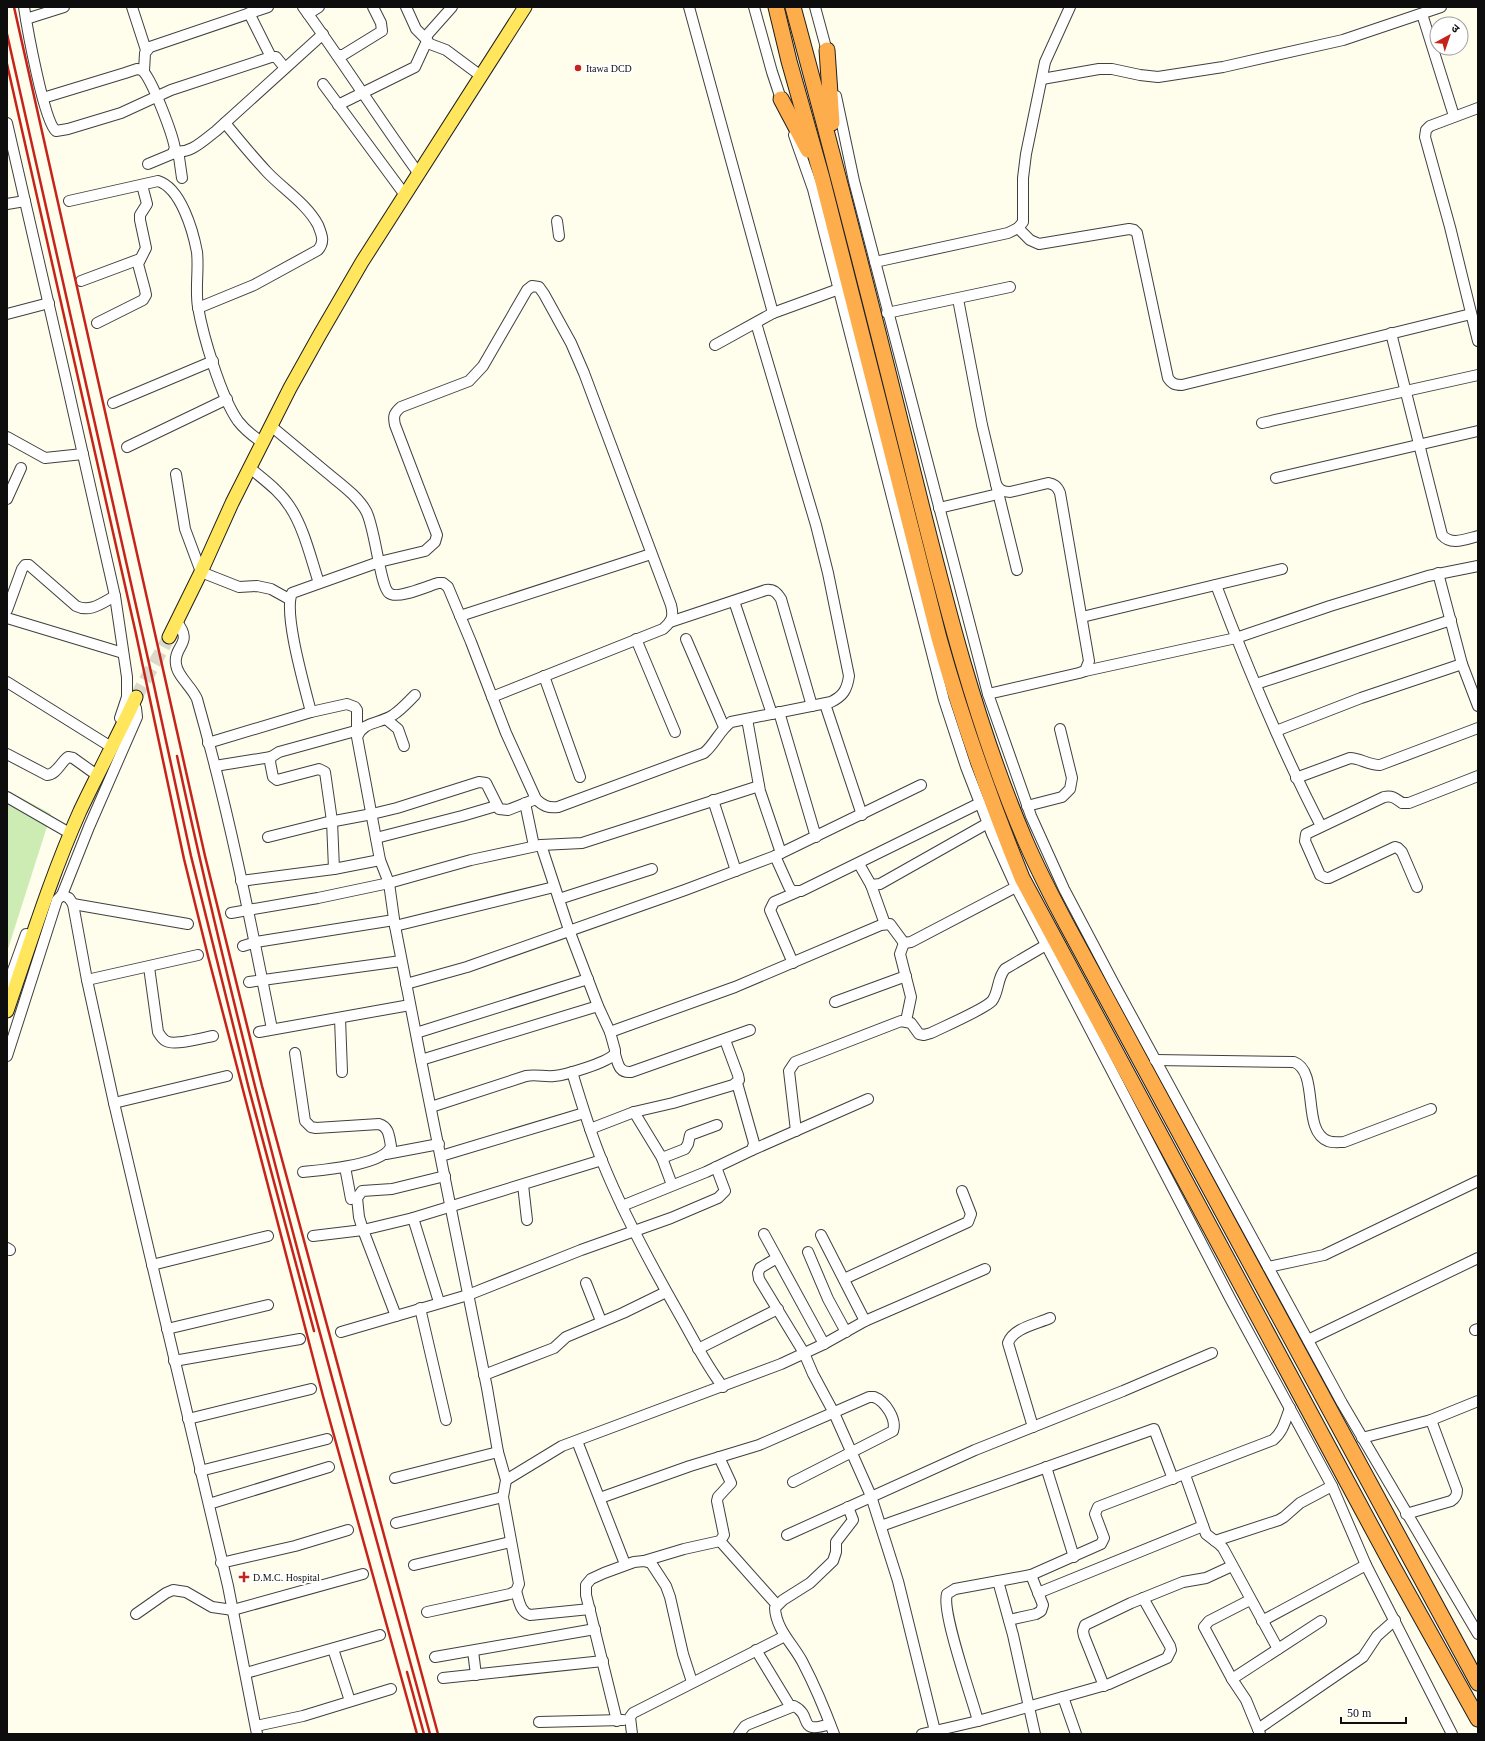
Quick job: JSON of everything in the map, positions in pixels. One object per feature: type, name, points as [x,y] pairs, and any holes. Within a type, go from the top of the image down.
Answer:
[{"type":"highway","points":[[776,7],[789,62],[822,178],[947,668],[979,766],[1022,878],[1392,1565],[1478,1719]]},
{"type":"highway","points":[[793,7],[834,159],[958,645],[1005,789],[1025,840],[1044,883],[1064,921],[1478,1683]]},
{"type":"highway","points":[[827,50],[834,159]]},
{"type":"highway","points":[[781,99],[822,178]]},
{"type":"main road","points":[[169,637],[270,426],[343,293],[525,7]]},
{"type":"main road","points":[[7,1011],[40,914],[63,854],[81,811],[134,700]]},
{"type":"street","points":[[24,7],[43,98],[52,127],[56,131],[121,113],[157,96],[272,56]]},
{"type":"street","points":[[26,19],[64,7]]},
{"type":"street","points":[[132,7],[146,50],[144,72],[157,96],[174,145],[174,151],[179,157],[182,178]]},
{"type":"street","points":[[146,50],[150,47],[268,7]]},
{"type":"street","points":[[319,7],[306,10],[419,174]]},
{"type":"street","points":[[337,54],[343,55],[382,31],[381,23],[373,7]]},
{"type":"street","points":[[406,7],[416,29],[427,40],[434,46],[446,50],[481,76]]},
{"type":"street","points":[[338,105],[363,94],[414,67],[427,40],[428,34],[452,7]]},
{"type":"street","points":[[689,7],[773,314]]},
{"type":"street","points":[[754,7],[781,99],[813,189],[944,700],[966,767],[988,823],[1016,887],[1046,945],[1228,1293],[1332,1486],[1366,1564],[1452,1734]]},
{"type":"street","points":[[815,7],[827,50],[854,181],[874,262],[988,694],[1027,806],[1064,889],[1155,1060],[1362,1438],[1478,1634]]},
{"type":"street","points":[[874,262],[1008,233],[1018,228],[1023,222],[1023,178],[1026,154],[1042,79],[1048,55],[1070,7]]},
{"type":"street","points":[[1042,79],[1098,69],[1112,69],[1158,77],[1223,67],[1343,40],[1441,7]]},
{"type":"street","points":[[249,13],[272,56],[276,57],[285,68]]},
{"type":"street","points":[[1422,14],[1454,116]]},
{"type":"street","points":[[148,164],[172,154],[174,151],[185,152],[200,144],[323,34]]},
{"type":"street","points":[[43,98],[137,69],[144,72]]},
{"type":"street","points":[[323,84],[405,195]]},
{"type":"street","points":[[1478,108],[1430,126],[1425,137],[1450,227],[1478,341]]},
{"type":"street","points":[[7,123],[49,303],[114,596],[127,677],[127,697],[125,705],[108,745],[66,831],[7,987]]},
{"type":"street","points":[[198,308],[266,280],[318,250],[322,245],[323,239],[317,224],[306,210],[255,159],[225,123]]},
{"type":"street","points":[[69,201],[158,181],[163,183],[178,199],[192,230],[196,252],[198,308],[213,362],[227,399],[238,421],[247,431],[263,443]]},
{"type":"street","points":[[97,323],[143,300],[146,295],[146,290],[138,267],[140,259],[146,248],[140,220],[140,215],[147,204],[142,185]]},
{"type":"street","points":[[7,204],[25,201]]},
{"type":"street","points":[[557,221],[559,236]]},
{"type":"street","points":[[1018,228],[1030,240],[1039,244],[1128,229],[1134,230],[1137,233],[1168,378],[1171,383],[1176,385],[1182,385],[1471,314]]},
{"type":"street","points":[[81,281],[140,259]]},
{"type":"street","points":[[311,712],[295,641],[289,599],[292,594],[319,583],[379,562],[425,551],[435,542],[437,535],[395,425],[395,412],[401,407],[469,381],[477,374],[527,290],[532,286],[539,287],[544,294],[571,342],[671,605],[673,615],[670,622],[663,629],[492,697]]},
{"type":"street","points":[[887,312],[958,299],[1010,287]]},
{"type":"street","points":[[715,345],[773,314],[839,289]]},
{"type":"street","points":[[958,299],[982,424],[1018,570]]},
{"type":"street","points":[[7,314],[49,303]]},
{"type":"street","points":[[270,426],[345,488],[361,504],[369,517],[386,590],[390,594],[394,596],[401,595],[438,583],[443,583],[448,587],[506,733],[536,799],[542,805],[558,807],[704,753],[713,745],[724,727],[731,722],[825,704],[840,698],[847,688],[848,676],[828,573],[816,525],[756,323]]},
{"type":"street","points":[[1391,333],[1442,535],[1445,539],[1451,542],[1478,536]]},
{"type":"street","points":[[113,403],[213,362]]},
{"type":"street","points":[[1262,423],[1478,375]]},
{"type":"street","points":[[127,447],[227,399]]},
{"type":"street","points":[[1276,478],[1419,446],[1478,431]]},
{"type":"street","points":[[7,437],[45,458],[83,454]]},
{"type":"street","points":[[7,498],[21,468]]},
{"type":"street","points":[[250,468],[280,494],[290,507],[298,523],[319,583]]},
{"type":"street","points":[[176,474],[185,529],[201,572],[239,587],[257,586],[271,589],[289,599]]},
{"type":"street","points":[[939,508],[997,489],[1010,492],[1048,483],[1057,487],[1060,493],[1089,661],[1085,671]]},
{"type":"street","points":[[460,616],[651,554]]},
{"type":"street","points":[[7,610],[22,569],[25,565],[29,565],[76,606],[82,609],[92,608],[114,596]]},
{"type":"street","points":[[988,694],[1236,638],[1330,606],[1438,573],[1478,566]]},
{"type":"street","points":[[1082,617],[1282,569]]},
{"type":"street","points":[[1438,573],[1462,664],[1478,706]]},
{"type":"street","points":[[1216,585],[1236,638],[1296,778],[1321,826]]},
{"type":"street","points":[[670,622],[766,590],[772,590],[777,593],[781,599],[812,706]]},
{"type":"street","points":[[734,601],[776,713],[816,836]]},
{"type":"street","points":[[7,618],[123,653]]},
{"type":"street","points":[[1256,684],[1451,620]]},
{"type":"street","points":[[176,621],[183,630],[185,636],[175,663],[177,671],[194,691],[215,766],[241,881],[249,909],[272,1030]]},
{"type":"street","points":[[636,639],[675,732]]},
{"type":"street","points":[[686,639],[724,727]]},
{"type":"street","points":[[1276,731],[1348,702],[1462,664]]},
{"type":"street","points":[[544,676],[580,777]]},
{"type":"street","points":[[7,682],[108,745]]},
{"type":"street","points":[[215,766],[271,758],[279,752],[358,731],[365,726],[393,715],[414,695]]},
{"type":"street","points":[[7,1056],[57,900],[62,895],[89,827],[137,717],[134,700]]},
{"type":"street","points":[[208,743],[311,712],[347,704],[352,705],[357,710],[358,731],[356,737],[380,860],[388,883],[394,923],[421,1060],[432,1107],[498,1452],[506,1480],[503,1497],[510,1542],[519,1584],[516,1591],[510,1594],[427,1612]]},
{"type":"street","points":[[825,704],[862,815]]},
{"type":"street","points":[[386,719],[398,729],[404,746]]},
{"type":"street","points":[[747,719],[759,786],[778,854],[789,887],[797,892]]},
{"type":"street","points":[[1296,778],[1350,758],[1356,758],[1371,765],[1380,765],[1478,728]]},
{"type":"street","points":[[1027,806],[1062,797],[1070,790],[1072,778],[1060,729]]},
{"type":"street","points":[[7,754],[47,775],[52,775],[68,757],[72,758],[94,773]]},
{"type":"street","points":[[271,758],[270,762],[273,777],[277,780],[319,769],[325,772],[332,821],[334,869]]},
{"type":"street","points":[[1417,887],[1402,852],[1395,847],[1329,878],[1323,877],[1320,875],[1305,841],[1305,837],[1310,831],[1389,795],[1394,796],[1402,803],[1409,803],[1478,776]]},
{"type":"street","points":[[268,837],[332,821],[372,814],[416,803],[483,782],[486,783],[496,806],[499,809],[508,810],[536,799]]},
{"type":"street","points":[[406,984],[467,967],[736,871],[778,854],[862,815],[921,785]]},
{"type":"street","points":[[231,913],[318,898],[388,883],[471,860],[537,846],[582,843],[759,786]]},
{"type":"street","points":[[7,796],[66,831]]},
{"type":"street","points":[[713,800],[736,871]]},
{"type":"street","points":[[526,803],[537,846],[559,899],[569,930],[598,1006],[610,1032],[615,1054],[621,1070],[626,1073],[631,1072],[750,1030]]},
{"type":"street","points":[[793,963],[770,910],[774,902],[859,864],[980,803]]},
{"type":"street","points":[[376,838],[496,806]]},
{"type":"street","points":[[871,885],[880,884],[988,823]]},
{"type":"street","points":[[241,881],[334,869],[380,860]]},
{"type":"street","points":[[859,864],[871,885],[885,924]]},
{"type":"street","points":[[559,899],[652,869]]},
{"type":"street","points":[[243,946],[256,942],[394,923],[554,887]]},
{"type":"street","points":[[904,943],[911,942],[1016,887]]},
{"type":"street","points":[[62,895],[69,898],[73,904],[87,980],[114,1103],[233,1610],[257,1730],[391,1689]]},
{"type":"street","points":[[73,904],[188,924]]},
{"type":"street","points":[[610,1032],[735,987],[885,924],[890,924],[893,927],[904,943]]},
{"type":"street","points":[[904,943],[900,954],[911,996],[906,1021]]},
{"type":"street","points":[[796,1131],[790,1071],[792,1066],[802,1059],[901,1021],[911,1023],[919,1034],[924,1035],[987,1005],[995,996],[1001,974],[1046,945]]},
{"type":"street","points":[[87,980],[198,955]]},
{"type":"street","points":[[249,982],[402,961]]},
{"type":"street","points":[[149,967],[158,1032],[161,1037],[167,1042],[174,1043],[213,1036]]},
{"type":"street","points":[[835,1002],[906,976]]},
{"type":"street","points":[[416,1033],[588,979]]},
{"type":"street","points":[[259,1032],[410,1005]]},
{"type":"street","points":[[421,1060],[598,1006]]},
{"type":"street","points":[[340,1018],[342,1072]]},
{"type":"street","points":[[725,1040],[738,1075],[737,1083],[754,1143],[752,1150]]},
{"type":"street","points":[[295,1053],[305,1121],[308,1125],[316,1128],[379,1124],[388,1130],[391,1146],[386,1154]]},
{"type":"street","points":[[432,1107],[526,1076],[536,1074],[552,1076],[572,1072],[606,1060],[615,1054]]},
{"type":"street","points":[[1155,1060],[1294,1062],[1300,1064],[1306,1073],[1317,1128],[1321,1137],[1328,1141],[1344,1142],[1431,1109]]},
{"type":"street","points":[[572,1072],[584,1113],[622,1206],[666,1292],[709,1369],[723,1387]]},
{"type":"street","points":[[114,1103],[227,1076]]},
{"type":"street","points":[[590,1129],[634,1112],[673,1103],[737,1083]]},
{"type":"street","points":[[622,1206],[716,1167],[868,1099]]},
{"type":"street","points":[[634,1112],[662,1158],[672,1185]]},
{"type":"street","points":[[441,1156],[584,1113]]},
{"type":"street","points":[[662,1158],[685,1149],[690,1136],[717,1125]]},
{"type":"street","points":[[303,1172],[345,1167],[386,1154],[439,1144]]},
{"type":"street","points":[[313,1236],[363,1230],[413,1218],[602,1160]]},
{"type":"street","points":[[345,1167],[351,1199]]},
{"type":"street","points":[[341,1332],[439,1302],[468,1295],[634,1230],[671,1218],[723,1195],[725,1191],[724,1187],[716,1167]]},
{"type":"street","points":[[396,1316],[363,1230],[359,1217],[357,1198],[362,1191],[392,1189],[445,1176]]},
{"type":"street","points":[[1268,1267],[1324,1255],[1478,1181]]},
{"type":"street","points":[[523,1185],[527,1220]]},
{"type":"street","points":[[844,1279],[968,1222],[971,1214],[962,1190]]},
{"type":"street","points":[[413,1218],[439,1302]]},
{"type":"street","points":[[764,1234],[824,1344]]},
{"type":"street","points":[[821,1235],[865,1321]]},
{"type":"street","points":[[152,1265],[268,1236]]},
{"type":"street","points":[[808,1252],[828,1299],[846,1332]]},
{"type":"street","points":[[777,1258],[760,1268],[758,1273],[759,1279],[804,1353],[813,1374],[834,1413],[871,1496],[898,1581],[935,1731]]},
{"type":"street","points":[[1308,1340],[1478,1258]]},
{"type":"street","points":[[506,1480],[562,1446],[723,1387],[781,1364],[824,1344],[865,1321],[985,1269]]},
{"type":"street","points":[[586,1283],[601,1321]]},
{"type":"street","points":[[484,1375],[554,1348],[566,1337],[623,1313],[666,1292]]},
{"type":"street","points":[[167,1329],[268,1305]]},
{"type":"street","points":[[420,1308],[446,1420]]},
{"type":"street","points":[[698,1349],[778,1309]]},
{"type":"street","points":[[1033,1427],[1008,1343],[1010,1337],[1015,1333],[1050,1318]]},
{"type":"street","points":[[174,1361],[300,1339]]},
{"type":"street","points":[[787,1535],[975,1450],[1123,1392],[1212,1353]]},
{"type":"street","points":[[188,1419],[311,1389]]},
{"type":"street","points":[[600,1498],[719,1457],[759,1445],[869,1397],[874,1397],[883,1403],[893,1420],[894,1426],[892,1431],[793,1482]]},
{"type":"street","points":[[1362,1438],[1431,1420],[1478,1401]]},
{"type":"street","points":[[978,1721],[949,1622],[945,1598],[947,1594],[956,1588],[1031,1575],[1101,1544],[1104,1541],[1103,1534],[1095,1514],[1098,1507],[1185,1475],[1273,1440],[1279,1435],[1283,1428],[1290,1408]]},
{"type":"street","points":[[1406,1514],[1451,1501],[1457,1494],[1431,1420]]},
{"type":"street","points":[[880,1526],[1154,1428],[1173,1479]]},
{"type":"street","points":[[200,1471],[327,1439]]},
{"type":"street","points":[[577,1441],[625,1564]]},
{"type":"street","points":[[395,1478],[498,1452]]},
{"type":"street","points":[[617,1721],[586,1595],[586,1585],[591,1579],[625,1564],[644,1561],[684,1549],[720,1541],[724,1535],[717,1501],[718,1497],[731,1483],[719,1457]]},
{"type":"street","points":[[208,1504],[329,1467]]},
{"type":"street","points":[[1046,1467],[1074,1556]]},
{"type":"street","points":[[1185,1475],[1206,1534],[1223,1548],[1278,1649]]},
{"type":"street","points":[[1216,1541],[1280,1520],[1300,1503],[1332,1486]]},
{"type":"street","points":[[396,1523],[503,1497]]},
{"type":"street","points":[[834,1734],[804,1664],[785,1636],[775,1613],[775,1608],[777,1605],[805,1587],[833,1561],[836,1552],[836,1542],[853,1520],[848,1507]]},
{"type":"street","points":[[1038,1593],[1203,1526]]},
{"type":"street","points":[[221,1563],[295,1546],[348,1530]]},
{"type":"street","points":[[720,1541],[777,1605]]},
{"type":"street","points":[[414,1565],[510,1542]]},
{"type":"street","points":[[644,1561],[651,1564],[670,1597],[683,1654],[692,1682]]},
{"type":"street","points":[[1262,1621],[1366,1564]]},
{"type":"street","points":[[1104,1686],[1084,1636],[1083,1631],[1085,1625],[1183,1582],[1206,1578],[1232,1566]]},
{"type":"street","points":[[136,1614],[166,1593],[173,1590],[186,1592],[212,1608],[233,1610],[363,1574]]},
{"type":"street","points":[[1009,1620],[1036,1614],[1041,1611],[1043,1605],[1031,1575]]},
{"type":"street","points":[[998,1581],[1009,1620],[1035,1734]]},
{"type":"street","points":[[516,1591],[522,1610],[525,1614],[530,1615],[590,1609]]},
{"type":"street","points":[[922,1734],[978,1721],[1104,1686],[1167,1658],[1170,1655],[1170,1646],[1144,1598]]},
{"type":"street","points":[[1250,1600],[1209,1621],[1204,1627],[1232,1679],[1246,1700],[1259,1731],[1363,1657],[1377,1636],[1395,1620]]},
{"type":"street","points":[[1232,1679],[1321,1621]]},
{"type":"street","points":[[435,1657],[595,1629]]},
{"type":"street","points":[[246,1673],[380,1636]]},
{"type":"street","points":[[540,1722],[617,1721],[630,1717],[633,1713],[692,1682],[785,1636]]},
{"type":"street","points":[[333,1649],[350,1702]]},
{"type":"street","points":[[756,1650],[790,1706]]},
{"type":"street","points":[[473,1651],[476,1675]]},
{"type":"street","points":[[443,1678],[603,1662]]},
{"type":"street","points":[[1063,1697],[1076,1734]]},
{"type":"street","points":[[739,1734],[745,1726],[790,1706],[798,1708],[808,1726],[812,1728],[817,1729],[830,1724]]},
{"type":"street","points":[[630,1717],[632,1734]]},
{"type":"green space","points":[[7,790],[51,814],[7,952]]},
{"type":"tunnel","points":[[136,697],[169,637]]},
{"type":"railway","points":[[14,7],[205,856],[262,1086],[438,1734]]},
{"type":"railway","points":[[7,34],[191,856],[249,1089],[314,1331]]},
{"type":"railway","points":[[7,64],[136,634],[184,859],[323,1396],[417,1734]]},
{"type":"railway","points":[[177,756],[234,1002],[265,1125],[430,1734]]},
{"type":"railway","points":[[407,1672],[424,1734]]},
{"type":"place","name":"Itawa DCD","points":[[578,68]]},
{"type":"place","name":"D.M.C. Hospital","points":[[244,1577]]}]
